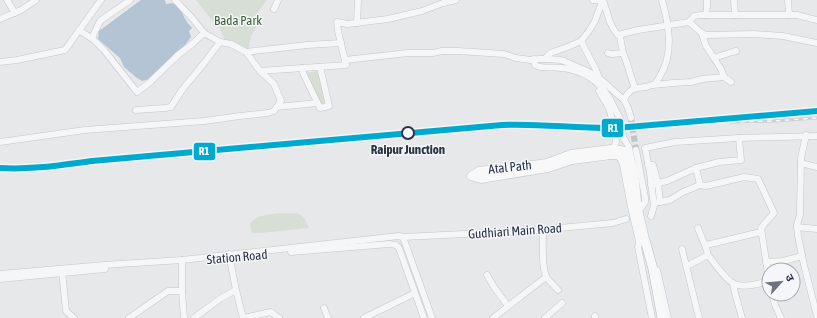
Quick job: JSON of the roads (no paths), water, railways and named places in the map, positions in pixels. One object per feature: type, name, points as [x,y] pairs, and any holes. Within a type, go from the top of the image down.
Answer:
[{"type":"highway","points":[[643,240],[656,318]]},
{"type":"highway","points":[[645,251],[658,296],[662,318]]},
{"type":"main road","points":[[611,149],[620,150],[626,153],[632,164],[643,240]]},
{"type":"main road","name":"Atal Path","points":[[611,149],[566,155],[547,163],[479,171],[471,176],[481,179],[548,168],[572,160],[618,155],[622,159],[624,165],[632,207],[643,240]]},
{"type":"street","points":[[6,0],[15,13]]},
{"type":"street","points":[[0,20],[36,0]]},
{"type":"street","points":[[0,62],[64,50],[101,0]]},
{"type":"street","points":[[92,38],[100,21],[130,0]]},
{"type":"street","points":[[0,142],[85,130],[204,121],[268,114],[274,111],[281,101],[274,84],[260,71],[246,52],[231,44],[220,42],[204,33],[194,19],[175,0]]},
{"type":"street","points":[[274,9],[278,0]]},
{"type":"street","points":[[358,0],[358,22]]},
{"type":"street","points":[[260,71],[346,65],[337,22],[347,24],[388,19],[422,11],[456,0]]},
{"type":"street","points":[[593,0],[603,1]]},
{"type":"street","points":[[653,85],[657,82],[662,73],[668,56],[668,25],[666,10],[662,0]]},
{"type":"street","points":[[706,15],[707,0]]},
{"type":"street","points":[[734,0],[735,15]]},
{"type":"street","points":[[788,0],[789,15]]},
{"type":"street","points":[[603,1],[610,22],[614,30],[620,36],[623,53],[635,88]]},
{"type":"street","points":[[545,59],[547,55],[552,52],[581,41],[595,21],[603,1]]},
{"type":"street","points":[[618,35],[638,30],[689,22],[694,16],[701,15],[797,15],[817,20]]},
{"type":"street","points":[[689,22],[702,34],[706,46],[721,69],[724,77],[731,82]]},
{"type":"street","points":[[79,30],[92,38],[104,50],[137,92],[204,33]]},
{"type":"street","points":[[702,34],[716,36],[754,34],[783,36],[794,37],[817,44]]},
{"type":"street","points":[[581,41],[599,78]]},
{"type":"street","points":[[136,110],[171,107],[182,90],[220,42]]},
{"type":"street","points":[[246,52],[341,42]]},
{"type":"street","points":[[344,60],[408,53],[434,53],[442,51],[504,54],[530,60],[560,60],[587,71],[599,78],[624,100],[631,118]]},
{"type":"street","points":[[714,58],[736,51]]},
{"type":"street","points":[[608,53],[623,53]]},
{"type":"street","points":[[534,60],[535,65],[539,68],[562,68],[577,71],[599,85],[608,96],[621,121],[623,137],[629,147],[632,164]]},
{"type":"street","points":[[560,60],[562,68]]},
{"type":"street","points":[[302,68],[302,73],[320,108],[329,106],[320,67]]},
{"type":"street","points":[[577,71],[595,85],[602,94],[609,108],[614,122],[616,142],[614,147],[611,149]]},
{"type":"street","points":[[624,100],[626,95],[635,88],[724,77]]},
{"type":"street","points":[[277,107],[317,103]]},
{"type":"street","points":[[806,135],[801,163],[798,236],[816,306],[817,316]]},
{"type":"street","points":[[651,216],[657,202],[655,184],[648,166],[645,148],[675,142],[806,135],[817,136]]},
{"type":"street","points":[[655,184],[667,181],[696,168],[719,162],[741,160],[739,138]]},
{"type":"street","points":[[636,150],[645,197],[645,202],[641,208]]},
{"type":"street","points":[[801,163],[817,167]]},
{"type":"street","points":[[696,168],[700,185]]},
{"type":"street","points":[[657,202],[670,200],[683,192],[700,185],[706,186],[744,177],[758,179],[774,213],[761,228],[766,262],[783,261],[802,256]]},
{"type":"street","name":"Gudhiari Main Road","points":[[229,256],[399,236],[403,238],[543,230],[613,223],[626,219]]},
{"type":"street","points":[[798,227],[817,229]]},
{"type":"street","points":[[698,228],[703,242],[706,245],[708,255],[733,283],[748,285],[761,282]]},
{"type":"street","points":[[543,230],[543,259],[546,277],[558,290]]},
{"type":"street","points":[[706,245],[761,232]]},
{"type":"street","points":[[403,238],[432,318]]},
{"type":"street","points":[[652,318],[638,247],[643,240],[650,246],[660,280],[668,318]]},
{"type":"street","name":"Station Road","points":[[229,256],[390,244],[396,245],[399,248],[424,318]]},
{"type":"street","points":[[682,249],[699,318]]},
{"type":"street","points":[[687,266],[708,255]]},
{"type":"street","points":[[0,274],[62,271],[229,256],[243,318],[271,312],[279,318]]},
{"type":"street","points":[[182,261],[184,318]]},
{"type":"street","points":[[0,279],[62,271]]},
{"type":"street","points":[[62,271],[66,311],[74,318]]},
{"type":"street","points":[[487,275],[508,306]]},
{"type":"street","points":[[493,318],[546,277]]},
{"type":"street","points":[[733,283],[742,318]]},
{"type":"street","points":[[129,318],[168,291],[182,290]]},
{"type":"street","points":[[194,318],[221,298],[236,290]]},
{"type":"street","points":[[364,318],[415,292]]},
{"type":"street","points":[[545,318],[562,302]]},
{"type":"street","points":[[774,302],[781,318]]},
{"type":"street","points":[[183,304],[191,318]]},
{"type":"street","points":[[324,308],[328,318]]},
{"type":"water","points":[[141,0],[165,0],[166,4],[171,3],[177,5],[192,28],[189,31],[191,37],[185,45],[151,79],[142,81],[124,67],[120,58],[98,39],[99,31]]},
{"type":"tunnel","points":[[631,118],[636,150]]},
{"type":"railway","points":[[731,122],[817,118]]},
{"type":"railway","points":[[0,168],[46,167],[92,161],[502,125],[532,125],[572,128],[619,128],[656,125]]},
{"type":"place","name":"Raipur Junction","points":[[408,133]]},
{"type":"park label","name":"Bada Park","points":[[238,20]]}]
